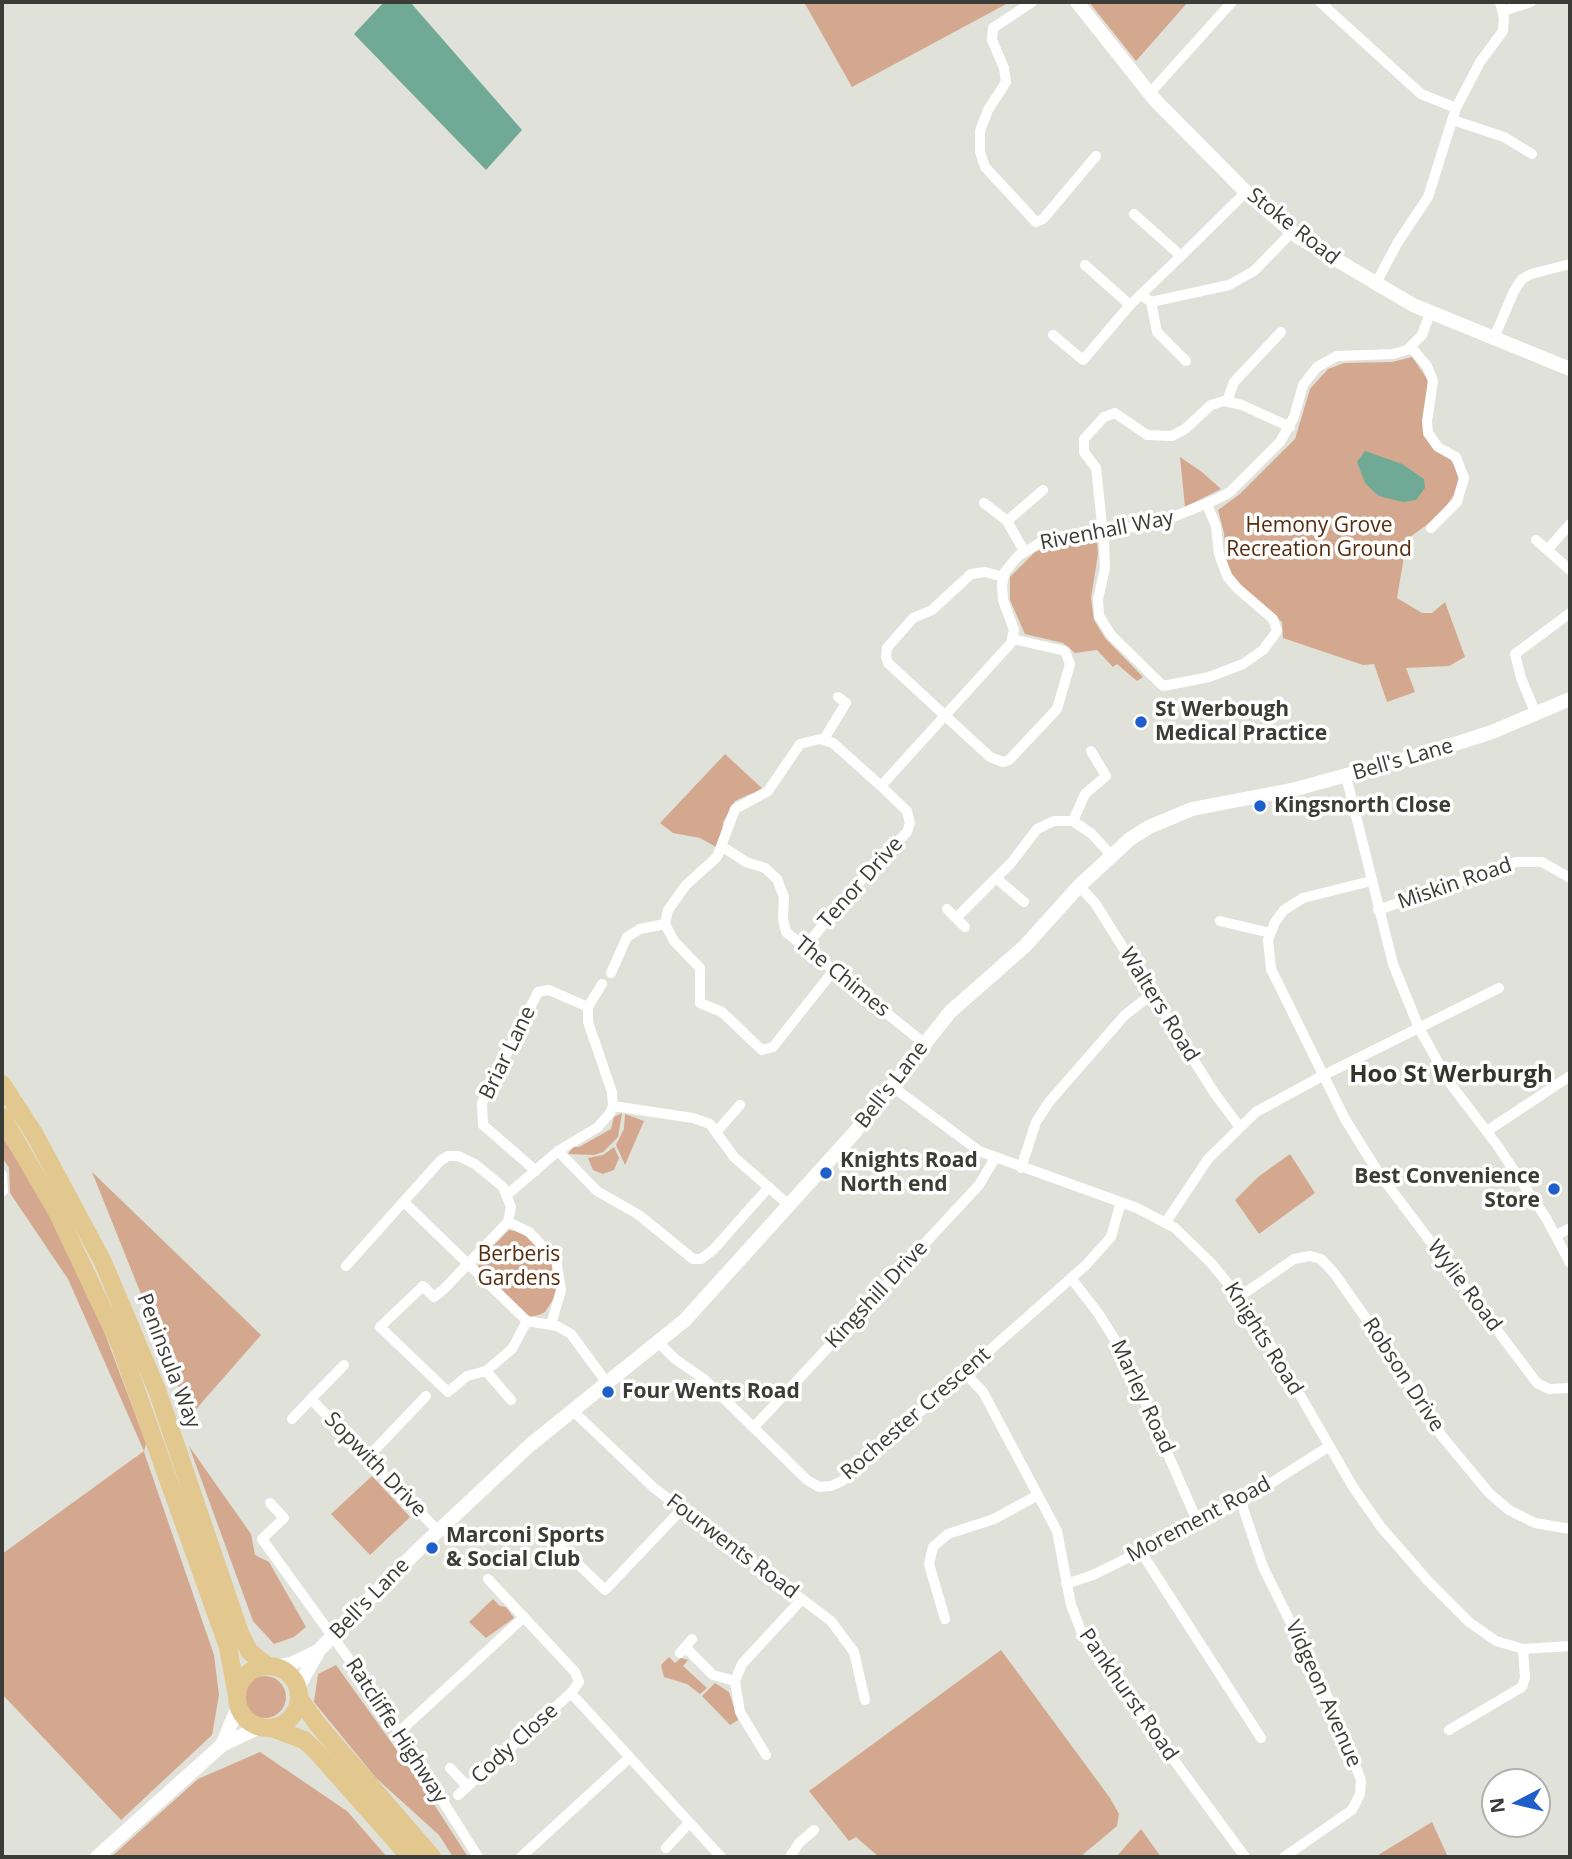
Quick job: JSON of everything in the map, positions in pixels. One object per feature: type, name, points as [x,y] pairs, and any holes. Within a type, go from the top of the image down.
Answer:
[{"type":"main road","name":"Peninsula Way","points":[[2,1084],[42,1146],[103,1262],[157,1390],[240,1633],[249,1651],[270,1666]]},
{"type":"main road","name":"Peninsula Way","points":[[2,1117],[57,1212],[120,1345],[228,1647],[238,1701]]},
{"type":"main road","points":[[410,1857],[311,1746],[291,1733],[249,1722],[238,1701],[241,1680],[247,1673],[270,1666],[290,1676],[318,1726],[432,1857]]},
{"type":"main road","points":[[266,1728],[288,1721],[298,1693]]},
{"type":"street","points":[[1032,2],[993,28],[992,40],[1004,68],[1006,82],[988,110],[980,131],[979,145],[985,167],[1036,222],[1042,219],[1096,156]]},
{"type":"street","name":"Stoke Road","points":[[1077,2],[1149,94],[1246,192],[1292,232],[1375,285],[1430,313],[1570,369]]},
{"type":"street","points":[[1149,94],[1232,2]]},
{"type":"street","points":[[1320,2],[1421,94],[1532,154]]},
{"type":"street","points":[[1375,285],[1398,242],[1428,197],[1454,114],[1480,62],[1503,31],[1501,7],[1531,2]]},
{"type":"street","points":[[1147,299],[1181,256],[1246,192]]},
{"type":"street","points":[[1134,214],[1181,256]]},
{"type":"street","points":[[1053,335],[1083,360],[1130,305],[1147,299],[1219,289],[1242,278],[1264,262],[1292,232]]},
{"type":"street","points":[[1085,264],[1130,305]]},
{"type":"street","points":[[1494,338],[1520,281],[1531,274],[1570,264]]},
{"type":"street","points":[[1147,299],[1157,332],[1186,360]]},
{"type":"street","points":[[1430,313],[1422,335],[1411,347],[1425,363],[1433,381],[1427,421],[1428,433],[1438,446],[1456,457],[1464,478],[1457,502],[1431,527]]},
{"type":"street","points":[[1227,401],[1234,382],[1281,332]]},
{"type":"street","name":"Rivenhall Way","points":[[1003,577],[1024,551],[1048,538],[1163,522],[1207,505],[1230,492],[1280,442],[1290,427],[1303,385],[1311,372],[1323,362],[1343,355],[1401,353],[1411,347]]},
{"type":"street","points":[[1207,505],[1216,526],[1219,554],[1227,576],[1273,619],[1277,627],[1275,636],[1254,656],[1209,677],[1171,686],[1160,684],[1105,629],[1098,606],[1105,568],[1103,531],[1096,468],[1083,449],[1086,436],[1104,417],[1115,413],[1147,435],[1172,436],[1185,429],[1210,405],[1227,401],[1290,427]]},
{"type":"street","points":[[1007,521],[1043,490]]},
{"type":"street","points":[[984,503],[1007,521],[1024,551]]},
{"type":"street","points":[[1548,549],[1570,524]]},
{"type":"street","points":[[1536,540],[1570,570]]},
{"type":"street","points":[[881,786],[946,715],[1013,639],[1013,626],[1002,595],[1003,577],[985,572],[971,574],[932,610],[913,618],[887,648],[888,663],[946,715],[989,757],[1003,762],[1009,760],[1057,709],[1070,664],[1068,653],[1013,639]]},
{"type":"street","points":[[1536,714],[1521,678],[1515,654],[1570,613]]},
{"type":"street","points":[[834,970],[773,1047],[762,1050],[722,1012],[701,1003],[700,968],[674,941],[665,924],[672,904],[723,847],[735,809],[768,792],[800,744],[824,739],[846,703],[838,697]]},
{"type":"street","name":"Bell's Lane","points":[[270,1666],[290,1664],[318,1651],[510,1462],[685,1320],[790,1206],[893,1087],[925,1044],[966,997],[1036,935],[1110,854],[1149,827],[1192,808],[1296,789],[1472,740],[1570,699]]},
{"type":"street","name":"Tenor Drive","points":[[805,947],[850,892],[909,829],[911,820],[907,811],[881,786],[833,743],[824,739]]},
{"type":"street","points":[[1073,821],[1085,794],[1106,776],[1091,751]]},
{"type":"street","points":[[1346,776],[1378,910],[1401,988],[1419,1028],[1449,1082],[1487,1131],[1556,1235],[1570,1263]]},
{"type":"street","points":[[947,909],[960,923],[1037,829],[1054,821],[1073,821],[1092,834],[1110,854]]},
{"type":"street","name":"The Chimes","points":[[723,847],[773,874],[784,897],[785,928],[925,1044]]},
{"type":"street","name":"Miskin Road","points":[[1378,910],[1516,862],[1542,862],[1570,878]]},
{"type":"street","points":[[996,878],[1024,902]]},
{"type":"street","points":[[1220,921],[1270,933],[1279,915],[1295,902],[1371,881]]},
{"type":"street","name":"Walters Road","points":[[1079,886],[1095,903],[1215,1094],[1239,1126]]},
{"type":"street","points":[[611,973],[624,942],[631,934],[640,929],[665,924]]},
{"type":"street","name":"Wylie Road","points":[[1270,933],[1268,955],[1271,969],[1367,1155],[1531,1377],[1549,1389],[1570,1388]]},
{"type":"street","points":[[508,1194],[558,1151],[605,1121],[613,1106],[612,1091],[590,1033],[588,1007],[602,984]]},
{"type":"street","points":[[1166,1222],[1208,1160],[1239,1126],[1269,1104],[1499,988]]},
{"type":"street","name":"Briar Lane","points":[[536,1171],[484,1125],[482,1103],[538,992],[549,990],[588,1007]]},
{"type":"street","points":[[1021,1168],[1036,1122],[1049,1102],[1125,1015],[1152,994]]},
{"type":"street","points":[[1487,1131],[1570,1076]]},
{"type":"street","name":"Knights Road","points":[[893,1087],[966,1143],[995,1158],[1121,1202],[1166,1222],[1199,1250],[1239,1297],[1277,1355],[1328,1447],[1368,1510],[1428,1581],[1486,1636],[1523,1649],[1570,1646]]},
{"type":"street","points":[[718,1130],[740,1105]]},
{"type":"street","points":[[613,1106],[693,1118],[718,1130],[734,1157],[790,1206]]},
{"type":"street","points":[[558,1151],[597,1192],[639,1215],[693,1259],[701,1259],[713,1250],[769,1186]]},
{"type":"street","points":[[346,1266],[440,1161],[452,1155],[474,1164],[508,1194],[508,1222],[471,1264],[434,1297],[423,1286],[380,1327],[448,1392],[467,1376],[486,1371],[513,1348],[527,1321]]},
{"type":"street","name":"Kingshill Drive","points":[[754,1427],[979,1185],[995,1158]]},
{"type":"street","points":[[2,1175],[3,1191]]},
{"type":"street","points":[[404,1202],[527,1321],[551,1325],[570,1334],[607,1383]]},
{"type":"street","name":"Rochester Crescent","points":[[658,1342],[675,1359],[697,1373],[807,1480],[819,1487],[831,1486],[842,1481],[1106,1245],[1115,1227],[1121,1202]]},
{"type":"street","points":[[508,1222],[529,1232],[556,1260],[561,1290],[551,1325]]},
{"type":"street","points":[[1556,1235],[1570,1228]]},
{"type":"street","name":"Robson Drive","points":[[1239,1297],[1294,1259],[1310,1256],[1321,1259],[1370,1324],[1441,1435],[1489,1493],[1510,1510],[1535,1523],[1570,1529]]},
{"type":"street","name":"Marley Road","points":[[1071,1278],[1098,1312],[1124,1354],[1198,1524]]},
{"type":"street","name":"Sopwith Drive","points":[[292,1419],[344,1364]]},
{"type":"street","points":[[486,1371],[511,1400]]},
{"type":"street","name":"Pankhurst Road","points":[[964,1372],[983,1392],[1060,1540],[1066,1584],[1077,1625],[1094,1653],[1245,1857]]},
{"type":"street","points":[[369,1457],[426,1396]]},
{"type":"street","name":"Sopwith Drive","points":[[311,1399],[438,1531]]},
{"type":"street","name":"Fourwents Road","points":[[572,1410],[625,1463],[831,1621],[849,1642],[858,1664],[865,1700]]},
{"type":"street","name":"Morement Road","points":[[1066,1584],[1080,1581],[1142,1552],[1241,1502],[1328,1447]]},
{"type":"street","points":[[945,1619],[929,1564],[933,1547],[948,1534],[994,1519],[1038,1495]]},
{"type":"street","name":"Vidgeon Avenue","points":[[1241,1502],[1263,1567],[1331,1702],[1361,1780],[1360,1794],[1352,1810],[1284,1857]]},
{"type":"street","name":"Ratcliffe Highway","points":[[270,1503],[284,1518],[262,1539],[399,1732],[478,1857]]},
{"type":"street","points":[[549,1536],[605,1590],[682,1509]]},
{"type":"street","points":[[1142,1552],[1261,1738]]},
{"type":"street","points":[[488,1579],[575,1672],[579,1682],[571,1693],[721,1857]]},
{"type":"street","points":[[766,1755],[740,1712],[735,1681],[742,1664],[802,1599]]},
{"type":"street","points":[[399,1732],[524,1617]]},
{"type":"street","points":[[686,1647],[713,1675],[735,1681]]},
{"type":"street","points":[[1449,1730],[1522,1687],[1525,1678],[1523,1649]]},
{"type":"street","name":"Bell's Lane","points":[[298,1693],[318,1651]]},
{"type":"street","name":"Cody Close","points":[[458,1795],[571,1693]]},
{"type":"street","points":[[222,1745],[238,1701]]},
{"type":"street","points":[[97,1857],[222,1745],[266,1728]]},
{"type":"street","points":[[521,1857],[629,1758]]},
{"type":"street","points":[[450,1768],[467,1786]]},
{"type":"street","points":[[666,1848],[689,1823]]},
{"type":"street","points":[[790,1857],[799,1843],[814,1830]]},
{"type":"green space","points":[[804,2],[1010,2],[852,87]]},
{"type":"green space","points":[[1089,2],[1188,2],[1136,61]]},
{"type":"green space","name":"Hemony Grove Recreation Ground","points":[[1412,357],[1428,380],[1423,430],[1456,466],[1459,481],[1454,495],[1438,517],[1407,539],[1397,598],[1422,613],[1432,613],[1445,602],[1465,657],[1449,666],[1406,668],[1415,692],[1387,702],[1374,664],[1363,665],[1283,638],[1282,622],[1242,587],[1232,574],[1226,560],[1224,533],[1218,510],[1240,494],[1295,439],[1310,389],[1328,369],[1344,363],[1392,362]]},
{"type":"green space","points":[[1180,457],[1202,472],[1221,489],[1185,507]]},
{"type":"green space","points":[[1093,538],[1097,543],[1098,554],[1091,598],[1094,620],[1105,638],[1143,677],[1137,681],[1117,664],[1113,667],[1097,650],[1075,653],[1063,643],[1025,634],[1010,600],[1010,577],[1035,552],[1058,543]]},
{"type":"green space","points":[[725,754],[765,791],[735,801],[723,822],[720,845],[716,847],[700,838],[673,833],[660,823]]},
{"type":"green space","points":[[622,1113],[618,1137],[603,1152],[594,1155],[568,1154],[573,1147],[579,1147],[611,1129],[614,1117]]},
{"type":"green space","points":[[625,1114],[644,1121],[625,1165],[616,1145],[624,1129]]},
{"type":"green space","points":[[2,1136],[52,1215],[90,1294],[146,1443],[144,1452],[214,1655],[219,1695],[212,1735],[121,1820],[2,1694],[2,1554],[144,1451],[68,1279],[10,1193],[9,1168],[2,1157]]},
{"type":"green space","points":[[614,1147],[619,1158],[614,1170],[603,1174],[593,1170],[588,1158],[603,1155]]},
{"type":"green space","points":[[1290,1154],[1315,1193],[1259,1234],[1235,1200],[1258,1177]]},
{"type":"green space","points":[[92,1172],[261,1335],[190,1416]]},
{"type":"green space","name":"Berberis Gardens","points":[[509,1230],[526,1233],[550,1256],[558,1284],[556,1295],[545,1312],[539,1315],[529,1317],[478,1267],[480,1259]]},
{"type":"green space","points":[[189,1446],[251,1534],[255,1555],[269,1562],[306,1627],[294,1637],[274,1644],[253,1621]]},
{"type":"green space","points":[[372,1476],[410,1517],[370,1555],[331,1514]]},
{"type":"green space","points":[[493,1599],[500,1606],[506,1607],[514,1618],[486,1638],[469,1622]]},
{"type":"green space","points":[[1001,1650],[1110,1798],[1119,1814],[1117,1826],[1080,1857],[879,1857],[856,1837],[849,1841],[809,1791]]},
{"type":"green space","points":[[669,1657],[675,1663],[681,1658],[688,1660],[683,1666],[707,1688],[700,1694],[687,1684],[664,1677],[661,1665]]},
{"type":"green space","points":[[336,1665],[419,1781],[468,1857],[453,1857],[439,1835],[376,1778],[314,1702],[318,1674]]},
{"type":"green space","points":[[265,1676],[280,1682],[286,1697],[280,1712],[265,1718],[250,1712],[244,1697],[250,1682]]},
{"type":"green space","points":[[715,1683],[729,1692],[738,1720],[730,1725],[702,1696]]},
{"type":"green space","points":[[260,1752],[347,1811],[387,1857],[111,1857],[198,1779]]},
{"type":"green space","points":[[1432,1822],[1448,1857],[1375,1857]]},
{"type":"green space","points":[[1141,1829],[1161,1857],[1116,1857]]},
{"type":"shaded area","points":[[384,2],[410,2],[522,130],[486,170],[354,34]]},
{"type":"shaded area","points":[[1365,451],[1402,464],[1424,479],[1425,488],[1416,500],[1403,502],[1379,496],[1372,490],[1365,483],[1357,462]]},
{"type":"place","name":"St Werbough Medical Practice","points":[[1141,722]]},
{"type":"place","name":"Kingsnorth Close","points":[[1260,806]]},
{"type":"place","name":"Knights Road North end","points":[[826,1173]]},
{"type":"place","name":"Best Convenience Store","points":[[1554,1189]]},
{"type":"place","name":"Four Wents Road","points":[[608,1392]]},
{"type":"place","name":"Marconi Sports & Social Club","points":[[432,1548]]},
{"type":"district","name":"Hoo St Werburgh","points":[[1451,1075]]}]
